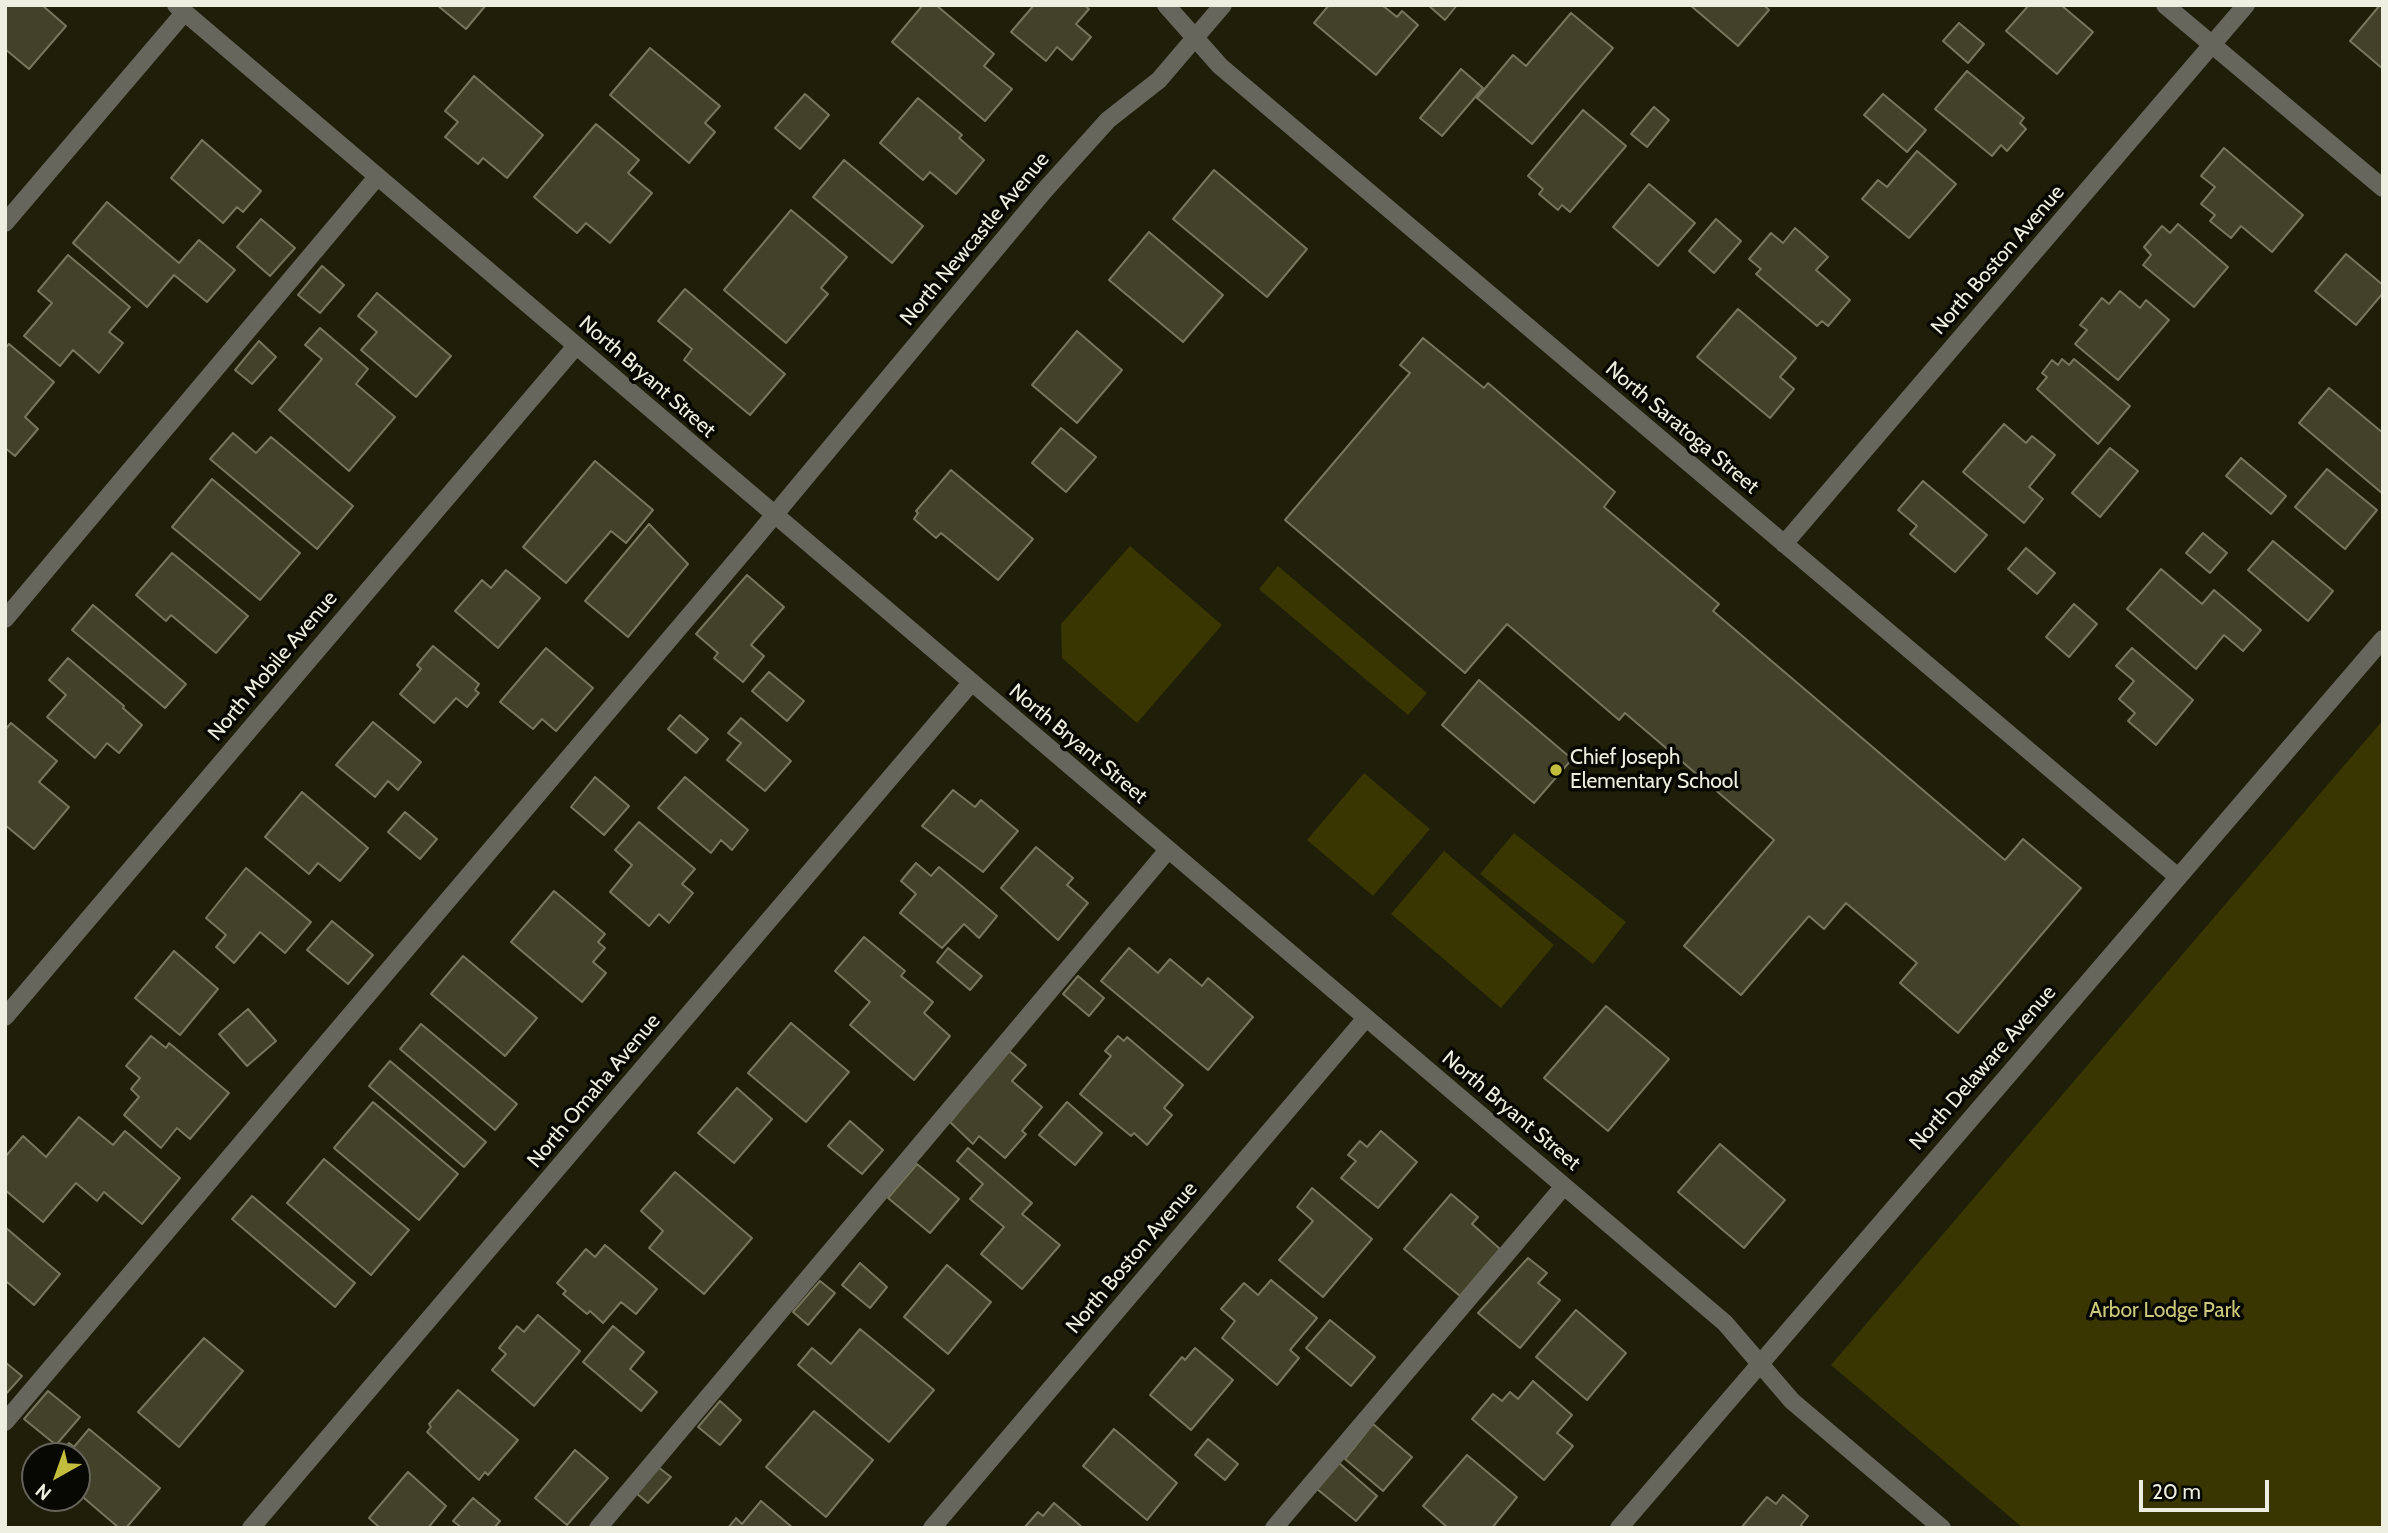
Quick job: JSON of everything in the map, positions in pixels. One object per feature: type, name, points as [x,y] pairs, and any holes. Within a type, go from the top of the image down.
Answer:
[{"type":"street","name":"North Saratoga Street","points":[[1166,5],[1220,66],[2178,877]]},
{"type":"street","name":"North Newcastle Avenue","points":[[5,1422],[751,543],[772,513],[1071,160],[1108,120],[1159,80],[1223,5]]},
{"type":"street","points":[[2165,5],[2383,188]]},
{"type":"street","name":"North Boston Avenue","points":[[1784,544],[2246,5]]},
{"type":"street","points":[[5,223],[180,9]]},
{"type":"street","name":"North Bryant Street","points":[[180,9],[1725,1323],[1792,1401],[1942,1528]]},
{"type":"street","points":[[5,619],[377,177]]},
{"type":"street","name":"North Mobile Avenue","points":[[5,1017],[576,346]]},
{"type":"street","name":"North Delaware Avenue","points":[[1619,1528],[2383,639]]},
{"type":"street","name":"North Omaha Avenue","points":[[251,1528],[971,683]]},
{"type":"street","points":[[597,1528],[1168,850]]},
{"type":"street","name":"North Boston Avenue","points":[[932,1528],[1366,1018]]},
{"type":"street","points":[[1274,1528],[1564,1186]]},
{"type":"green space","points":[[1130,546],[1222,625],[1137,723],[1062,658],[1061,624]]},
{"type":"green space","points":[[1278,566],[1427,693],[1408,715],[1259,589]]},
{"type":"green space","name":"Arbor Lodge Park","points":[[2383,720],[2383,1528],[2023,1528],[1831,1365]]},
{"type":"green space","points":[[1364,773],[1430,829],[1373,896],[1307,840]]},
{"type":"green space","points":[[1514,833],[1626,922],[1593,964],[1480,874]]},
{"type":"green space","points":[[1444,851],[1554,945],[1501,1008],[1391,914]]},
{"type":"building","points":[[5,5],[42,5],[66,26],[29,69],[5,49]]},
{"type":"building","points":[[437,5],[486,5],[466,29]]},
{"type":"building","points":[[923,5],[936,5],[994,54],[984,66],[1012,89],[985,121],[892,42]]},
{"type":"building","points":[[1034,5],[1084,5],[1089,9],[1076,24],[1091,37],[1072,60],[1057,47],[1046,61],[1011,32]]},
{"type":"building","points":[[1329,5],[1382,5],[1397,17],[1402,11],[1418,25],[1376,75],[1314,23]]},
{"type":"building","points":[[1428,5],[1457,5],[1445,20]]},
{"type":"building","points":[[1690,5],[1764,5],[1769,10],[1738,46]]},
{"type":"building","points":[[2029,5],[2061,5],[2093,32],[2057,74],[2006,31]]},
{"type":"building","points":[[2380,5],[2383,5],[2383,69],[2350,41]]},
{"type":"building","points":[[1571,13],[1613,48],[1532,144],[1477,98],[1513,55],[1526,66]]},
{"type":"building","points":[[1959,23],[1984,44],[1968,63],[1943,41]]},
{"type":"building","points":[[650,48],[720,106],[705,123],[715,132],[689,163],[610,95]]},
{"type":"building","points":[[1461,69],[1483,88],[1442,136],[1420,118]]},
{"type":"building","points":[[1967,71],[2024,118],[2020,123],[2026,129],[2007,151],[2001,145],[1992,156],[1935,109]]},
{"type":"building","points":[[474,76],[543,135],[507,178],[483,158],[478,164],[445,137],[458,122],[445,111]]},
{"type":"building","points":[[805,94],[829,115],[800,149],[775,128]]},
{"type":"building","points":[[1883,94],[1926,130],[1907,152],[1864,115]]},
{"type":"building","points":[[918,98],[962,135],[959,138],[984,160],[956,194],[930,172],[923,180],[880,143]]},
{"type":"building","points":[[1654,107],[1669,120],[1647,147],[1631,134]]},
{"type":"building","points":[[1583,110],[1626,146],[1570,212],[1562,205],[1558,210],[1539,194],[1543,189],[1528,176]]},
{"type":"building","points":[[596,124],[639,160],[628,173],[652,193],[610,243],[586,223],[577,233],[534,197]]},
{"type":"building","points":[[202,140],[261,191],[243,212],[237,207],[223,223],[171,178]]},
{"type":"building","points":[[2224,148],[2303,215],[2272,252],[2241,226],[2231,238],[2210,221],[2215,215],[2201,204],[2215,187],[2201,176]]},
{"type":"building","points":[[1917,151],[1956,184],[1909,238],[1862,199],[1878,180],[1887,187]]},
{"type":"building","points":[[844,160],[923,226],[892,263],[813,197]]},
{"type":"building","points":[[1214,170],[1307,249],[1267,297],[1173,219]]},
{"type":"building","points":[[1649,184],[1695,223],[1658,266],[1613,227]]},
{"type":"building","points":[[107,202],[179,263],[199,240],[235,270],[207,302],[174,275],[147,307],[73,243]]},
{"type":"building","points":[[791,210],[847,257],[821,288],[828,294],[786,343],[724,290]]},
{"type":"building","points":[[261,219],[295,248],[270,276],[237,247]]},
{"type":"building","points":[[1716,219],[1741,241],[1714,273],[1689,251]]},
{"type":"building","points":[[2178,224],[2228,267],[2194,307],[2143,265],[2151,255],[2144,247],[2162,226],[2170,233]]},
{"type":"building","points":[[1795,228],[1828,257],[1816,270],[1850,300],[1828,326],[1822,321],[1817,326],[1756,274],[1761,269],[1749,259],[1771,233],[1783,243]]},
{"type":"building","points":[[1149,232],[1223,295],[1183,342],[1109,280]]},
{"type":"building","points":[[2346,254],[2383,285],[2383,293],[2356,325],[2315,291]]},
{"type":"building","points":[[68,255],[130,307],[109,332],[123,343],[99,373],[73,350],[60,366],[24,336],[52,303],[38,291]]},
{"type":"building","points":[[322,266],[344,285],[320,313],[298,295]]},
{"type":"building","points":[[685,289],[785,374],[750,415],[684,360],[692,349],[658,321]]},
{"type":"building","points":[[2120,291],[2140,308],[2146,300],[2169,320],[2118,380],[2075,344],[2087,330],[2080,325],[2102,298],[2109,304]]},
{"type":"building","points":[[377,293],[451,356],[416,397],[361,350],[377,332],[358,316]]},
{"type":"building","points":[[1738,309],[1796,358],[1780,377],[1794,389],[1770,418],[1697,357]]},
{"type":"building","points":[[320,328],[368,369],[356,384],[395,417],[349,471],[279,410],[322,359],[305,345]]},
{"type":"building","points":[[1077,331],[1122,370],[1077,423],[1032,385]]},
{"type":"building","points":[[1423,338],[1484,388],[1488,383],[1615,492],[1604,507],[1719,604],[1713,611],[2005,860],[2023,839],[2081,888],[1958,1033],[1900,983],[1917,963],[1846,903],[1824,929],[1809,916],[1741,995],[1684,946],[1774,840],[1625,713],[1619,720],[1507,624],[1465,673],[1285,520],[1410,373],[1400,365]]},
{"type":"building","points":[[259,341],[276,357],[252,384],[235,370]]},
{"type":"building","points":[[9,344],[54,382],[25,417],[38,429],[15,456],[5,448],[5,348]]},
{"type":"building","points":[[2062,359],[2069,365],[2074,359],[2130,406],[2098,444],[2037,389],[2047,377],[2042,373],[2052,360],[2058,365]]},
{"type":"building","points":[[2329,388],[2383,433],[2383,494],[2299,423]]},
{"type":"building","points":[[2004,424],[2026,443],[2032,436],[2055,455],[2029,487],[2043,499],[2024,523],[1963,472]]},
{"type":"building","points":[[1061,428],[1096,457],[1066,492],[1032,463]]},
{"type":"building","points":[[233,433],[256,453],[271,437],[353,506],[317,549],[210,459]]},
{"type":"building","points":[[2110,448],[2138,471],[2100,517],[2072,493]]},
{"type":"building","points":[[2241,458],[2286,496],[2271,514],[2226,476]]},
{"type":"building","points":[[595,461],[653,510],[626,543],[611,531],[566,583],[523,547]]},
{"type":"building","points":[[2327,469],[2377,510],[2345,549],[2295,507]]},
{"type":"building","points":[[951,470],[1033,539],[998,580],[941,533],[936,538],[914,519],[918,513],[916,511]]},
{"type":"building","points":[[212,479],[300,553],[260,600],[172,527]]},
{"type":"building","points":[[1923,481],[1987,535],[1955,572],[1910,534],[1917,526],[1898,510]]},
{"type":"building","points":[[649,524],[688,564],[628,637],[585,601]]},
{"type":"building","points":[[2203,533],[2227,553],[2210,573],[2186,553]]},
{"type":"building","points":[[2273,541],[2333,591],[2308,621],[2248,570]]},
{"type":"building","points":[[2026,548],[2055,573],[2037,594],[2008,569]]},
{"type":"building","points":[[172,553],[248,616],[216,653],[171,615],[166,621],[136,595]]},
{"type":"building","points":[[2161,569],[2202,604],[2214,590],[2261,630],[2243,651],[2224,635],[2196,669],[2127,609]]},
{"type":"building","points":[[506,570],[540,598],[498,648],[455,611],[482,580],[491,588]]},
{"type":"building","points":[[747,575],[784,607],[751,645],[764,656],[743,682],[714,658],[718,653],[696,634]]},
{"type":"building","points":[[2074,604],[2097,624],[2069,657],[2046,637]]},
{"type":"building","points":[[93,605],[186,684],[165,708],[72,630]]},
{"type":"building","points":[[433,646],[479,684],[475,690],[479,693],[467,707],[456,698],[434,723],[400,694],[421,669],[417,665]]},
{"type":"building","points":[[546,648],[593,688],[556,731],[542,719],[533,729],[500,702]]},
{"type":"building","points":[[2132,648],[2193,700],[2156,745],[2128,721],[2135,713],[2119,699],[2134,681],[2116,666]]},
{"type":"building","points":[[68,658],[142,725],[119,753],[107,743],[95,758],[47,717],[66,695],[49,680]]},
{"type":"building","points":[[769,672],[804,701],[787,721],[752,691]]},
{"type":"building","points":[[1479,680],[1572,759],[1534,803],[1442,725]]},
{"type":"building","points":[[680,715],[708,739],[696,753],[668,729]]},
{"type":"building","points":[[741,718],[791,761],[765,791],[727,760],[741,743],[728,733]]},
{"type":"building","points":[[373,722],[421,762],[398,790],[388,781],[375,797],[336,765]]},
{"type":"building","points":[[11,723],[57,761],[39,782],[69,807],[34,849],[5,825],[5,730]]},
{"type":"building","points":[[595,777],[629,806],[604,835],[571,807]]},
{"type":"building","points":[[685,777],[748,830],[732,850],[721,840],[711,853],[658,808]]},
{"type":"building","points":[[953,790],[975,807],[981,800],[1018,831],[983,872],[922,826]]},
{"type":"building","points":[[302,792],[368,848],[340,881],[318,863],[309,874],[265,837]]},
{"type":"building","points":[[405,812],[437,839],[420,859],[388,832]]},
{"type":"building","points":[[639,822],[695,869],[682,884],[693,893],[669,923],[659,914],[649,926],[610,892],[632,865],[615,850]]},
{"type":"building","points":[[1036,847],[1073,878],[1067,885],[1088,903],[1058,940],[1001,888]]},
{"type":"building","points":[[916,863],[931,876],[939,867],[997,916],[979,938],[964,924],[942,948],[900,913],[916,894],[901,881]]},
{"type":"building","points":[[246,868],[311,922],[285,953],[260,932],[234,963],[216,947],[226,935],[206,918]]},
{"type":"building","points":[[554,891],[605,934],[598,942],[605,948],[593,962],[606,973],[582,1002],[511,942]]},
{"type":"building","points":[[332,921],[373,955],[348,984],[307,950]]},
{"type":"building","points":[[864,937],[905,971],[901,976],[933,1002],[924,1013],[950,1036],[914,1080],[850,1025],[870,1002],[835,971]]},
{"type":"building","points":[[948,948],[982,976],[970,990],[937,962]]},
{"type":"building","points":[[1129,948],[1158,973],[1170,959],[1202,986],[1208,978],[1253,1017],[1208,1070],[1101,981]]},
{"type":"building","points":[[174,951],[218,989],[180,1035],[135,998]]},
{"type":"building","points":[[463,956],[537,1018],[505,1056],[431,994]]},
{"type":"building","points":[[1078,976],[1104,998],[1089,1016],[1063,994]]},
{"type":"building","points":[[1606,1006],[1669,1059],[1608,1131],[1544,1078]]},
{"type":"building","points":[[248,1009],[276,1041],[247,1066],[219,1034]]},
{"type":"building","points":[[791,1023],[849,1072],[806,1122],[748,1073]]},
{"type":"building","points":[[421,1024],[517,1104],[495,1130],[400,1049]]},
{"type":"building","points":[[151,1036],[166,1048],[169,1043],[229,1093],[190,1139],[177,1128],[161,1148],[124,1115],[139,1097],[131,1089],[140,1078],[126,1066]]},
{"type":"building","points":[[1118,1036],[1124,1041],[1127,1037],[1183,1085],[1164,1108],[1172,1115],[1147,1145],[1134,1133],[1131,1136],[1080,1094],[1111,1056],[1105,1051]]},
{"type":"building","points":[[1009,1051],[1026,1065],[1012,1081],[1042,1107],[1022,1131],[1026,1134],[1005,1158],[979,1136],[973,1144],[950,1122]]},
{"type":"building","points":[[390,1061],[486,1142],[464,1167],[369,1086]]},
{"type":"building","points":[[737,1088],[772,1119],[734,1163],[698,1133]]},
{"type":"building","points":[[373,1102],[458,1174],[419,1220],[334,1148]]},
{"type":"building","points":[[1067,1102],[1102,1133],[1075,1165],[1039,1135]]},
{"type":"building","points":[[79,1117],[113,1145],[125,1131],[180,1178],[142,1224],[104,1192],[97,1201],[76,1183],[43,1222],[5,1190],[5,1157],[23,1136],[46,1157]]},
{"type":"building","points":[[850,1121],[883,1150],[862,1174],[828,1146]]},
{"type":"building","points":[[1381,1131],[1417,1162],[1378,1208],[1341,1178],[1356,1161],[1348,1155],[1360,1141],[1367,1147]]},
{"type":"building","points":[[1720,1144],[1785,1200],[1744,1248],[1678,1192]]},
{"type":"building","points":[[968,1148],[1032,1203],[1022,1214],[1060,1245],[1022,1289],[981,1254],[1004,1227],[970,1199],[983,1184],[957,1161]]},
{"type":"building","points":[[324,1159],[409,1230],[371,1275],[287,1203]]},
{"type":"building","points":[[917,1164],[959,1199],[930,1233],[888,1198]]},
{"type":"building","points":[[675,1172],[752,1238],[704,1294],[649,1248],[663,1231],[641,1211]]},
{"type":"building","points":[[1312,1188],[1372,1239],[1323,1297],[1279,1260],[1313,1221],[1297,1207]]},
{"type":"building","points":[[1451,1194],[1478,1217],[1472,1224],[1500,1249],[1460,1296],[1404,1249]]},
{"type":"building","points":[[252,1196],[355,1283],[335,1307],[232,1219]]},
{"type":"building","points":[[5,1227],[60,1274],[34,1305],[7,1282],[5,1284]]},
{"type":"building","points":[[605,1245],[657,1289],[636,1314],[621,1302],[603,1323],[590,1311],[587,1314],[563,1294],[566,1291],[557,1283],[586,1249],[595,1257]]},
{"type":"building","points":[[1528,1258],[1547,1273],[1538,1283],[1560,1300],[1520,1348],[1478,1313]]},
{"type":"building","points":[[860,1263],[887,1287],[870,1308],[842,1285]]},
{"type":"building","points":[[947,1265],[991,1302],[948,1354],[904,1317]]},
{"type":"building","points":[[1271,1280],[1317,1318],[1290,1350],[1299,1358],[1277,1385],[1222,1338],[1235,1321],[1221,1309],[1244,1283],[1258,1295]]},
{"type":"building","points":[[820,1281],[835,1293],[808,1325],[793,1312]]},
{"type":"building","points":[[1576,1310],[1626,1353],[1587,1400],[1536,1357]]},
{"type":"building","points":[[538,1315],[580,1351],[534,1406],[492,1370],[506,1354],[499,1348],[517,1326],[524,1332]]},
{"type":"building","points":[[1330,1320],[1375,1357],[1351,1386],[1306,1348]]},
{"type":"building","points":[[613,1326],[644,1352],[630,1369],[657,1392],[641,1411],[583,1362]]},
{"type":"building","points":[[860,1329],[934,1390],[889,1442],[798,1365],[812,1348],[831,1364]]},
{"type":"building","points":[[204,1338],[243,1371],[179,1447],[138,1412]]},
{"type":"building","points":[[1195,1348],[1233,1380],[1191,1430],[1150,1395],[1182,1357],[1185,1360]]},
{"type":"building","points":[[5,1362],[22,1376],[5,1395]]},
{"type":"building","points":[[1533,1381],[1572,1415],[1557,1433],[1573,1446],[1544,1480],[1472,1419],[1493,1394],[1502,1401],[1510,1392],[1518,1399]]},
{"type":"building","points":[[458,1390],[518,1440],[488,1475],[485,1472],[479,1480],[427,1432],[431,1427],[429,1424]]},
{"type":"building","points":[[48,1391],[80,1417],[59,1442],[52,1442],[24,1419]]},
{"type":"building","points":[[720,1401],[741,1420],[720,1445],[698,1427]]},
{"type":"building","points":[[814,1411],[873,1460],[826,1517],[766,1467]]},
{"type":"building","points":[[1373,1424],[1412,1457],[1383,1491],[1345,1459]]},
{"type":"building","points":[[89,1429],[160,1488],[126,1528],[119,1528],[91,1504],[91,1442],[78,1442]]},
{"type":"building","points":[[1114,1429],[1177,1483],[1147,1520],[1083,1466]]},
{"type":"building","points":[[1208,1439],[1238,1464],[1225,1480],[1195,1455]]},
{"type":"building","points":[[575,1450],[608,1478],[567,1525],[535,1498]]},
{"type":"building","points":[[1467,1455],[1517,1497],[1492,1528],[1448,1528],[1423,1506]]},
{"type":"building","points":[[1339,1463],[1377,1496],[1356,1521],[1317,1489]]},
{"type":"building","points":[[658,1467],[671,1477],[648,1503],[636,1493]]},
{"type":"building","points":[[408,1472],[446,1506],[428,1528],[380,1528],[369,1518]]},
{"type":"building","points":[[1783,1495],[1808,1516],[1801,1525],[1804,1528],[1741,1528],[1767,1497],[1776,1504]]},
{"type":"building","points":[[473,1498],[500,1521],[494,1528],[462,1528],[453,1521]]},
{"type":"building","points":[[761,1501],[793,1528],[728,1528],[736,1518],[742,1524]]},
{"type":"building","points":[[1054,1503],[1083,1528],[1024,1528],[1038,1512],[1043,1516]]},
{"type":"place","name":"Chief Joseph Elementary School","points":[[1556,770]]}]
